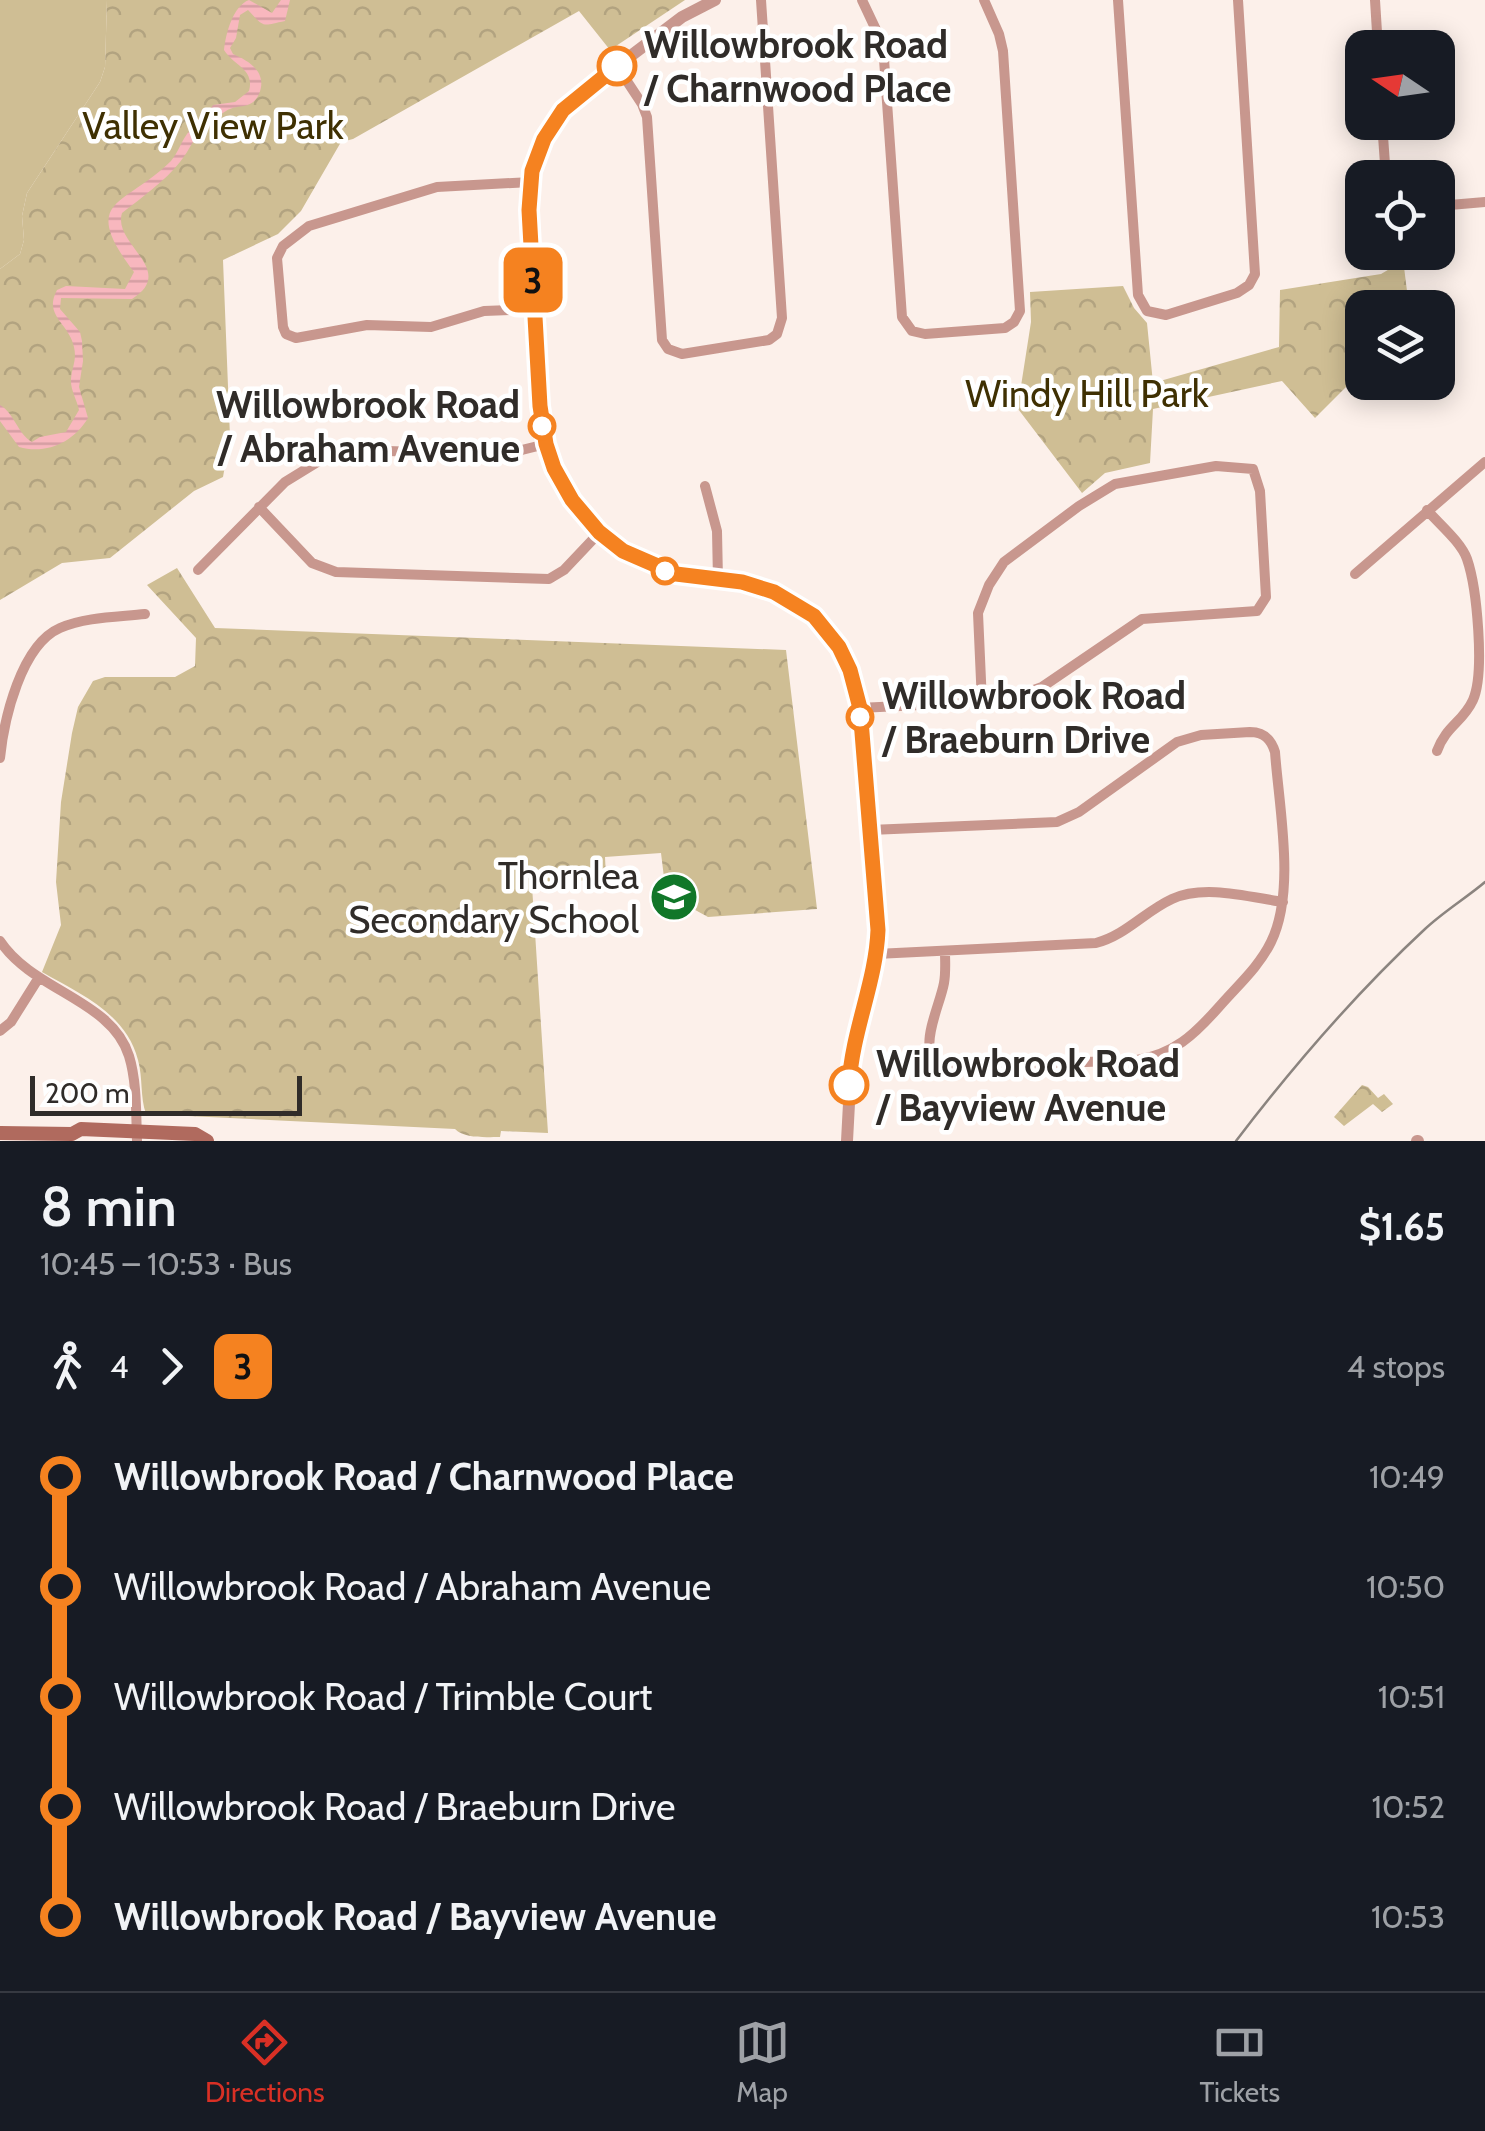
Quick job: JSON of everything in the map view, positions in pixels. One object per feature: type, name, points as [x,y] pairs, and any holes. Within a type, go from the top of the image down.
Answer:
[{"type":"main road","points":[[0,1132],[75,1138],[81,1129],[137,1137],[196,1134],[206,1141]]},
{"type":"street","points":[[715,0],[682,17],[570,102],[539,150],[531,182],[540,406],[554,468],[572,500],[599,532],[648,564],[676,574],[742,582],[774,592],[814,616],[846,660],[860,708],[878,920],[876,954],[853,1040],[847,1141]]},
{"type":"street","points":[[617,66],[647,117],[662,340],[668,349],[682,354],[769,340],[780,329],[782,318],[760,0]]},
{"type":"street","points":[[862,0],[878,34],[884,59],[902,317],[908,328],[925,334],[1005,328],[1016,319],[1020,307],[1003,51],[984,0]]},
{"type":"street","points":[[1118,0],[1138,295],[1147,312],[1161,316],[1237,293],[1250,284],[1255,274],[1238,0]]},
{"type":"street","points":[[1375,0],[1377,30]]},
{"type":"street","points":[[531,182],[436,187],[322,220],[286,243],[276,264],[283,327],[286,334],[296,338],[366,325],[431,327],[484,311],[535,309]]},
{"type":"street","points":[[1455,205],[1485,202]]},
{"type":"street","points":[[198,570],[303,468],[336,454],[372,450],[501,455],[546,444]]},
{"type":"street","points":[[1355,574],[1485,462]]},
{"type":"street","points":[[860,708],[1003,701],[1042,687],[1142,619],[1248,613],[1262,607],[1266,596],[1260,491],[1253,470],[1247,466],[1216,466],[1116,484],[1079,506],[1004,562],[989,584],[978,613],[982,702]]},
{"type":"street","points":[[705,486],[717,531],[718,580]]},
{"type":"street","points":[[259,507],[312,562],[336,572],[549,579],[564,570],[599,532]]},
{"type":"street","points":[[1427,510],[1466,556],[1473,592],[1478,676],[1473,700],[1444,732],[1437,751]]},
{"type":"street","points":[[0,758],[14,699],[29,658],[40,642],[54,630],[70,624],[144,614]]},
{"type":"street","points":[[870,830],[1063,820],[1177,742],[1256,732],[1270,740],[1275,752],[1283,902],[1277,928],[1265,952],[1198,1032],[1173,1050],[1137,1060],[955,1068],[940,1065],[930,1056],[928,1044],[944,982],[945,951]]},
{"type":"street","points":[[876,954],[1096,943],[1120,934],[1169,900],[1191,893],[1283,902]]},
{"type":"street","points":[[0,941],[18,963],[97,1013],[124,1042],[133,1072],[137,1137]]},
{"type":"street","points":[[0,1032],[11,1022],[38,979]]},
{"type":"green space","points":[[0,0],[107,0],[105,67],[100,82],[27,193],[20,254],[0,269]]},
{"type":"green space","name":"Valley View Park","points":[[107,0],[685,0],[610,50],[579,11],[353,139],[341,142],[301,211],[278,234],[223,260],[230,437],[223,477],[194,491],[110,558],[62,563],[0,600],[0,269],[20,254],[27,193],[100,82],[105,67]]},
{"type":"green space","name":"Windy Hill Park","points":[[1404,270],[1407,290],[1345,290],[1345,388],[1315,418],[1282,381],[1153,409],[1150,463],[1105,473],[1082,493],[999,384],[1021,386],[1031,322],[1030,292],[1123,286],[1147,323],[1153,383],[1279,347],[1280,290]]},
{"type":"green space","points":[[177,568],[215,628],[786,650],[817,909],[708,917],[666,894],[661,853],[605,857],[606,878],[532,886],[548,1133],[501,1131],[500,1137],[482,1137],[455,1129],[146,1114],[138,1060],[123,1030],[100,1007],[42,972],[61,925],[56,882],[61,802],[78,707],[93,681],[105,677],[175,677],[195,666],[196,638],[147,585]]},
{"type":"green space","points":[[1362,1085],[1378,1098],[1384,1094],[1393,1104],[1382,1112],[1373,1104],[1344,1126],[1334,1117]]},
{"type":"shaded area","points":[[249,0],[272,13],[281,0],[290,0],[285,21],[264,24],[248,10],[240,15],[230,48],[259,74],[259,94],[252,103],[231,109],[210,122],[174,169],[122,213],[121,224],[146,267],[148,278],[144,288],[132,299],[61,298],[60,309],[80,332],[83,361],[79,387],[88,418],[75,434],[49,448],[19,447],[0,421],[0,405],[32,442],[66,432],[79,410],[71,383],[74,347],[53,306],[57,290],[66,286],[125,289],[134,272],[110,230],[109,216],[114,206],[171,161],[187,134],[213,105],[235,102],[249,91],[246,73],[224,50],[235,14]]},
{"type":"railway","points":[[1236,1141],[1374,979],[1432,923],[1485,882]]},
{"type":"bus line","name":"3","points":[[617,66],[563,110],[549,129],[532,171],[529,210],[543,432],[554,468],[572,500],[599,532],[623,551],[662,570],[774,592],[802,607],[822,624],[846,660],[860,708],[878,930],[876,954],[853,1040],[849,1085]]},
{"type":"place","name":"Willowbrook Road / Charnwood Place","points":[[617,66]]},
{"type":"place","name":"Willowbrook Road / Abraham Avenue","points":[[542,426]]},
{"type":"place","name":"Willowbrook Road / Braeburn Drive","points":[[860,717]]},
{"type":"place","name":"Thornlea Secondary School","points":[[674,897]]},
{"type":"place","name":"Willowbrook Road / Bayview Avenue","points":[[849,1085]]}]
